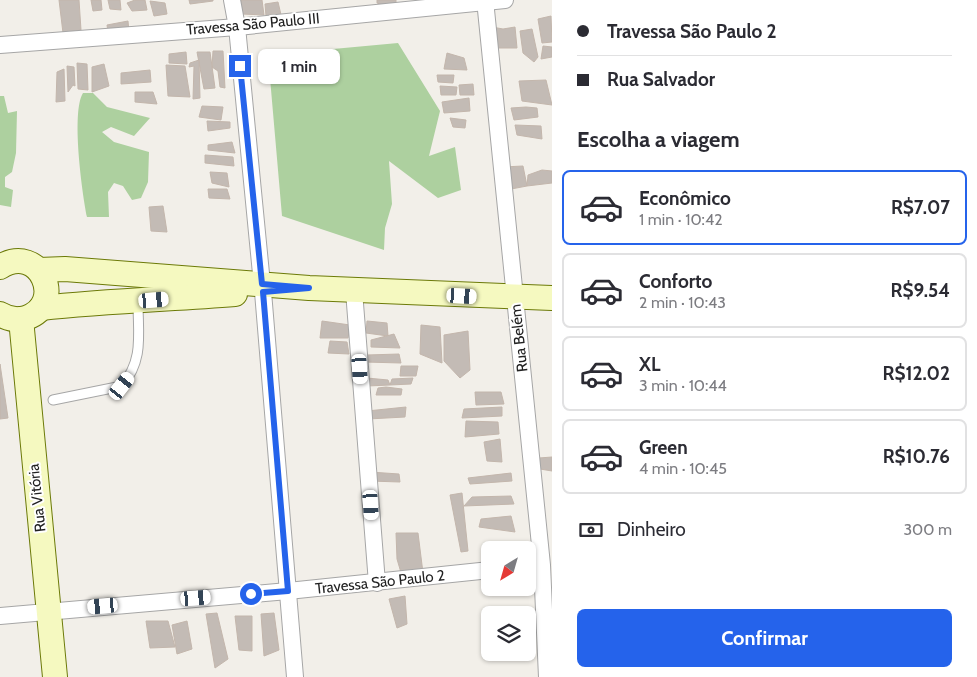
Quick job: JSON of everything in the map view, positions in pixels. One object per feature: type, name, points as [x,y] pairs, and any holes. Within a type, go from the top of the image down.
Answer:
[{"type":"main road","points":[[0,267],[18,260],[30,263],[39,270],[47,287],[46,298],[41,308],[32,316],[10,317]]},
{"type":"main road","points":[[39,270],[65,269],[262,288],[309,288],[552,298]]},
{"type":"main road","points":[[41,308],[88,303],[138,302],[262,288]]},
{"type":"main road","name":"Rua Vitória","points":[[10,317],[55,677]]},
{"type":"street","points":[[232,0],[237,26],[262,288],[295,677]]},
{"type":"street","name":"Travessa São Paulo III","points":[[0,45],[237,26],[505,0]]},
{"type":"street","name":"Rua Belém","points":[[485,1],[516,298],[540,565],[547,677]]},
{"type":"street","points":[[354,291],[377,583]]},
{"type":"street","name":"Travessa São Paulo 2","points":[[0,616],[48,610],[377,583],[481,571]]},
{"type":"lane","points":[[53,400],[122,386],[133,372],[138,351],[138,302]]},
{"type":"green space","points":[[398,43],[440,111],[429,156],[455,147],[461,190],[438,198],[389,161],[392,204],[385,228],[384,250],[282,216],[268,55]]},
{"type":"green space","points":[[83,93],[93,93],[107,107],[150,118],[134,136],[111,127],[102,132],[114,142],[149,152],[148,182],[141,198],[132,200],[123,186],[114,183],[108,192],[109,217],[87,217],[80,172],[78,134],[78,117]]},
{"type":"green space","points":[[0,96],[4,96],[8,113],[17,111],[16,153],[12,172],[5,177],[5,187],[13,190],[11,207],[0,205]]},
{"type":"building","points":[[59,0],[79,0],[81,30],[63,33]]},
{"type":"building","points":[[91,0],[101,0],[102,10],[93,11]]},
{"type":"building","points":[[108,0],[120,0],[121,10],[110,9]]},
{"type":"building","points":[[135,0],[145,0],[147,10],[132,11],[127,3]]},
{"type":"building","points":[[189,0],[213,0],[213,1],[190,4]]},
{"type":"building","points":[[241,0],[262,0],[264,15],[242,14]]},
{"type":"building","points":[[377,0],[396,0],[396,5],[383,5],[377,3]]},
{"type":"building","points":[[150,1],[165,3],[167,14],[154,16]]},
{"type":"building","points":[[278,2],[282,19],[266,16],[265,4]]},
{"type":"building","points":[[551,16],[552,42],[542,43],[538,19]]},
{"type":"building","points":[[128,21],[129,32],[108,32],[107,25]]},
{"type":"building","points":[[492,27],[503,29],[515,27],[517,48],[492,48]]},
{"type":"building","points":[[532,29],[538,57],[534,62],[523,53],[520,31]]},
{"type":"building","points":[[543,46],[552,47],[552,57],[541,59]]},
{"type":"building","points":[[213,51],[223,51],[225,88],[220,87],[218,71],[212,67]]},
{"type":"building","points":[[186,52],[187,64],[169,63],[169,54]]},
{"type":"building","points":[[197,52],[210,52],[215,88],[204,89]]},
{"type":"building","points":[[447,53],[464,58],[467,70],[444,69]]},
{"type":"building","points":[[199,60],[200,98],[193,99],[194,66],[189,67],[190,63]]},
{"type":"building","points":[[77,63],[87,64],[88,90],[78,89]]},
{"type":"building","points":[[104,64],[109,86],[92,92],[92,67]]},
{"type":"building","points":[[166,65],[185,66],[190,97],[168,96]]},
{"type":"building","points":[[67,66],[74,67],[75,86],[73,85],[68,92]]},
{"type":"building","points":[[64,69],[65,101],[56,102],[57,72]]},
{"type":"building","points":[[150,70],[151,82],[121,84],[121,73]]},
{"type":"building","points":[[437,75],[454,75],[453,83],[438,82]]},
{"type":"building","points":[[546,80],[552,105],[522,101],[519,81]]},
{"type":"building","points":[[473,84],[474,95],[460,95],[459,85]]},
{"type":"building","points":[[440,86],[457,87],[456,95],[441,95]]},
{"type":"building","points":[[135,92],[153,92],[157,104],[135,102]]},
{"type":"building","points":[[469,98],[470,111],[444,113],[442,102]]},
{"type":"building","points":[[202,106],[223,107],[221,120],[199,117]]},
{"type":"building","points":[[511,108],[537,108],[538,117],[514,120]]},
{"type":"building","points":[[450,118],[466,120],[465,128],[453,127]]},
{"type":"building","points":[[207,121],[230,122],[230,128],[208,131]]},
{"type":"building","points":[[515,125],[541,126],[542,139],[517,135]]},
{"type":"building","points":[[232,142],[235,153],[208,150],[208,145]]},
{"type":"building","points":[[205,155],[233,157],[234,166],[205,163]]},
{"type":"building","points":[[523,166],[527,186],[506,190],[503,167]]},
{"type":"building","points":[[542,170],[552,171],[552,183],[527,186],[528,175]]},
{"type":"building","points":[[210,172],[227,173],[229,187],[212,183]]},
{"type":"building","points":[[208,189],[227,189],[230,199],[209,198]]},
{"type":"building","points":[[163,206],[167,232],[151,231],[149,207]]},
{"type":"building","points":[[322,321],[350,325],[348,338],[320,338]]},
{"type":"building","points":[[367,321],[387,323],[388,336],[366,333]]},
{"type":"building","points":[[421,325],[440,327],[442,363],[420,354]]},
{"type":"building","points":[[468,331],[470,370],[460,378],[444,361],[444,335]]},
{"type":"building","points":[[394,334],[400,348],[371,347],[371,340]]},
{"type":"building","points":[[330,341],[347,342],[349,354],[328,353]]},
{"type":"building","points":[[399,354],[401,363],[365,362],[367,355]]},
{"type":"building","points":[[0,364],[8,418],[0,419]]},
{"type":"building","points":[[401,366],[418,366],[416,376],[400,376]]},
{"type":"building","points":[[367,378],[388,380],[390,385],[367,386]]},
{"type":"building","points":[[413,378],[411,384],[390,385],[392,379]]},
{"type":"building","points":[[378,388],[402,389],[401,395],[376,395]]},
{"type":"building","points":[[475,392],[501,392],[504,404],[476,405]]},
{"type":"building","points":[[406,407],[405,417],[368,419],[367,411]]},
{"type":"building","points":[[502,407],[502,416],[462,418],[464,409]]},
{"type":"building","points":[[466,421],[498,422],[499,434],[465,437]]},
{"type":"building","points":[[500,439],[502,462],[487,461],[484,442]]},
{"type":"building","points":[[552,457],[552,471],[534,468],[539,458]]},
{"type":"building","points":[[370,472],[399,474],[400,482],[370,481]]},
{"type":"building","points":[[511,473],[512,481],[470,484],[468,478]]},
{"type":"building","points":[[462,493],[468,551],[461,552],[450,495]]},
{"type":"building","points":[[511,496],[514,504],[464,506],[472,497]]},
{"type":"building","points":[[511,516],[515,532],[479,527],[481,519]]},
{"type":"building","points":[[396,533],[418,533],[423,573],[402,576],[397,559]]},
{"type":"building","points":[[405,596],[407,624],[397,628],[389,599]]},
{"type":"building","points":[[217,613],[228,659],[215,668],[206,614]]},
{"type":"building","points":[[274,613],[279,650],[264,656],[261,614]]},
{"type":"building","points":[[235,616],[252,616],[252,651],[239,650]]},
{"type":"building","points":[[146,621],[168,621],[175,647],[150,648]]},
{"type":"building","points":[[187,621],[192,649],[177,654],[172,625]]},
{"type":"route","points":[[240,66],[262,284],[309,288],[263,292],[288,591],[251,594]]}]
